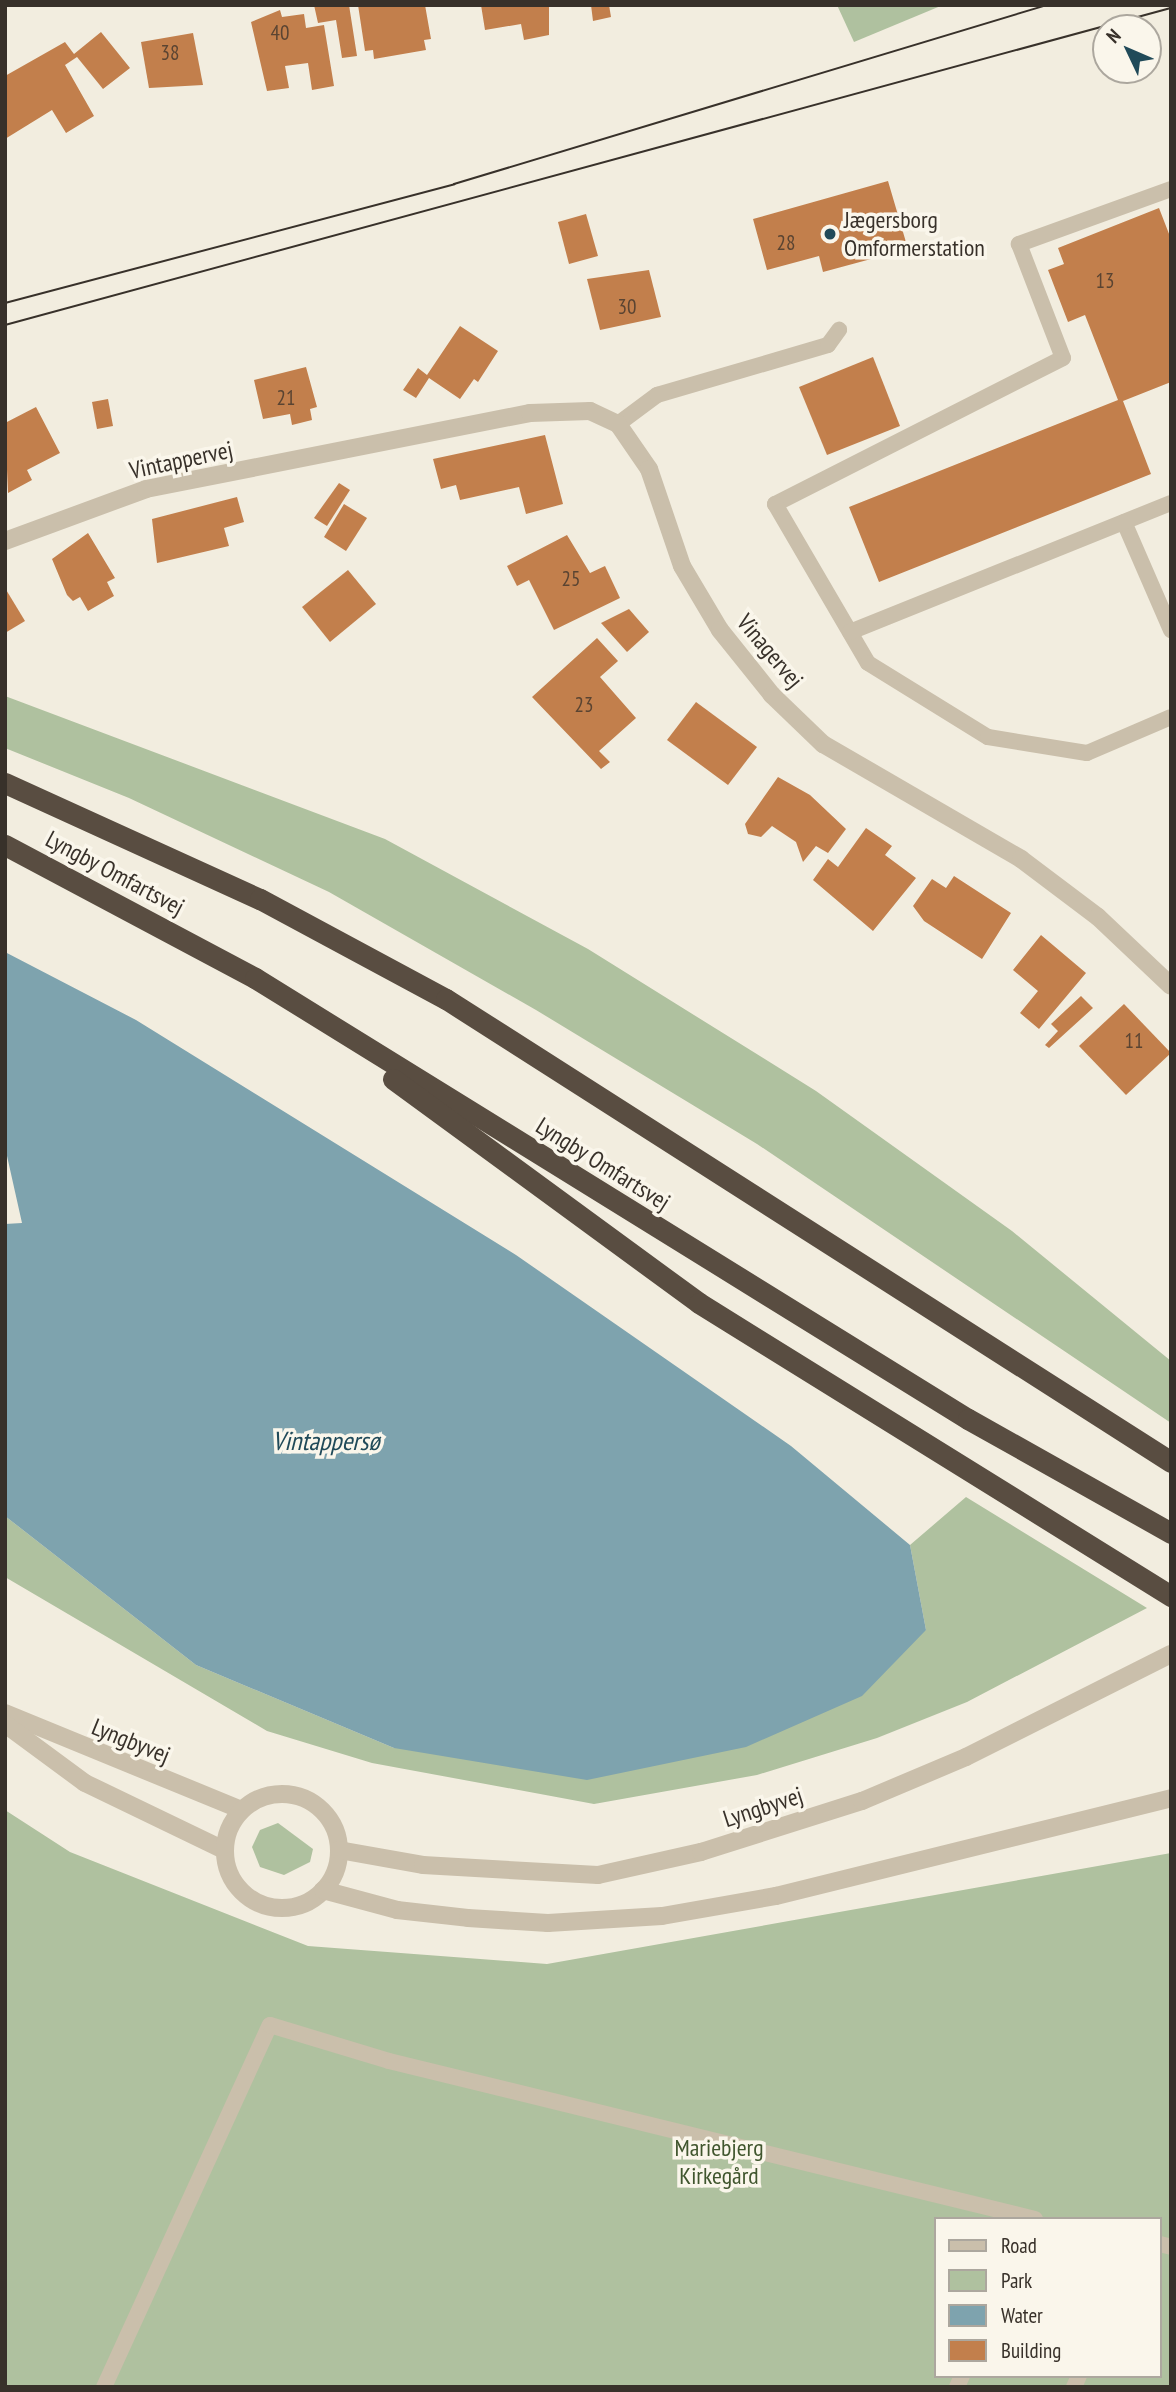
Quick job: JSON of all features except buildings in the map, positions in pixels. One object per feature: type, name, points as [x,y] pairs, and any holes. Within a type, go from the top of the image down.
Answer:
[{"type":"highway","name":"Lyngby Omfartsvej","points":[[5,783],[260,899],[446,999],[624,1107],[1171,1462]]},
{"type":"highway","name":"Lyngby Omfartsvej","points":[[5,845],[256,978],[968,1419],[1171,1533]]},
{"type":"highway","points":[[256,978],[699,1303],[1171,1595]]},
{"type":"street","name":"Vintappervej","points":[[5,541],[146,489],[373,448],[530,413],[590,411],[618,424]]},
{"type":"street","name":"Vinagervej","points":[[618,424],[649,469],[682,566],[720,630],[772,695],[824,744],[1021,859],[1098,917],[1171,986]]},
{"type":"street","name":"Lyngbyvej","points":[[339,1850],[423,1865],[598,1875],[701,1852],[862,1801],[966,1757],[1171,1654]]},
{"type":"street","name":"Lyngbyvej","points":[[5,1713],[242,1810]]},
{"type":"street","points":[[5,1724],[85,1783],[224,1850]]},
{"type":"street","points":[[276,1794],[304,1798],[327,1814],[339,1850],[323,1890],[294,1906],[260,1904],[234,1882],[224,1850],[242,1810],[276,1794]]},
{"type":"street","points":[[323,1890],[397,1910],[468,1918],[548,1923],[662,1916],[776,1896],[1171,1798]]},
{"type":"lane","points":[[1171,189],[1019,244],[1063,358],[775,504],[868,663],[988,737],[1087,753],[1171,717]]},
{"type":"lane","points":[[618,424],[657,395],[828,345],[839,330]]},
{"type":"lane","points":[[850,632],[1171,503]]},
{"type":"lane","points":[[1124,522],[1171,630]]},
{"type":"lane","points":[[104,2387],[270,2025],[389,2061],[1027,2217]]},
{"type":"green space","points":[[837,5],[943,5],[854,42]]},
{"type":"green space","points":[[5,696],[385,839],[588,949],[816,1091],[1012,1231],[1171,1361],[1171,1423],[757,1144],[536,1010],[329,892],[129,798],[5,748]]},
{"type":"green space","points":[[966,1497],[1147,1608],[967,1702],[877,1738],[757,1775],[594,1804],[372,1763],[267,1731],[5,1577],[5,1516],[196,1665],[394,1748],[926,1630],[910,1545]]},
{"type":"green space","name":"Mariebjerg Kirkegård","points":[[5,1810],[70,1852],[308,1946],[547,1964],[1171,1853],[1171,2387],[5,2387]]},
{"type":"green space","points":[[278,1823],[313,1849],[310,1862],[284,1875],[260,1867],[252,1847],[260,1830]]},
{"type":"water","name":"Vintappersø","points":[[5,952],[136,1020],[516,1255],[791,1446],[910,1545],[926,1630],[862,1696],[746,1747],[587,1780],[394,1748],[196,1665],[5,1516],[5,1224],[22,1223],[5,1147]]},
{"type":"tram line","points":[[5,303],[454,184],[1047,5]]},
{"type":"tram line","points":[[5,325],[1171,8]]},
{"type":"place","name":"Jægersborg Omformerstation","points":[[830,234]]}]
